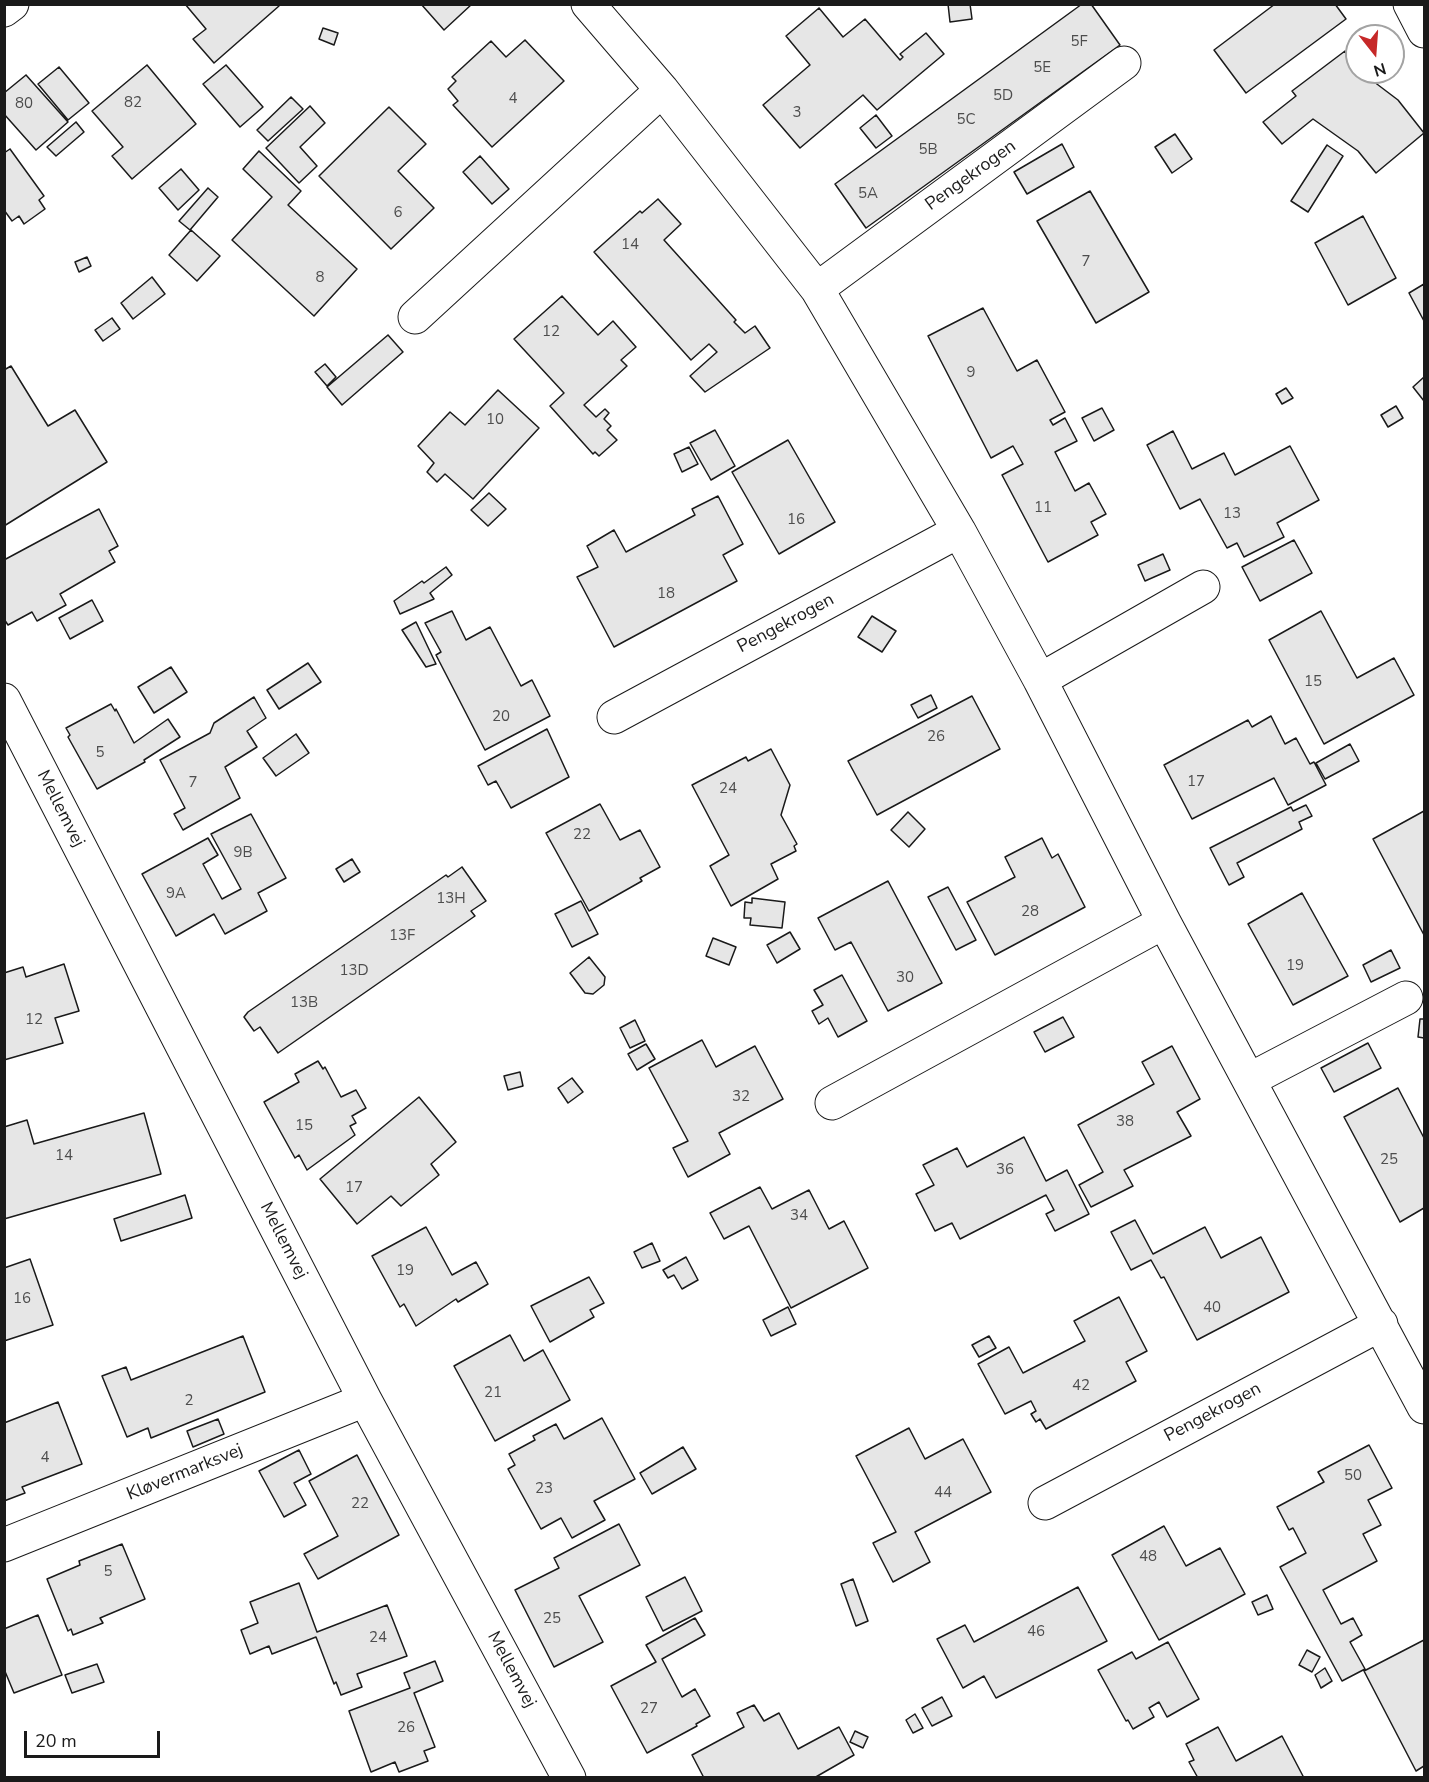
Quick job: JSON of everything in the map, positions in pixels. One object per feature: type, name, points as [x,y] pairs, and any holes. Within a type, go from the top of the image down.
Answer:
[{"type":"street","points":[[4,10],[12,4]]},
{"type":"street","points":[[588,4],[662,90],[818,289],[958,531],[1040,680],[1164,922],[1425,1407]]},
{"type":"street","points":[[1410,4],[1425,31]]},
{"type":"street","name":"Pengekrogen","points":[[818,289],[1124,63]]},
{"type":"street","points":[[415,317],[662,90]]},
{"type":"street","name":"Pengekrogen","points":[[614,717],[958,531]]},
{"type":"street","points":[[1040,680],[1203,587]]},
{"type":"street","name":"Mellemvej","points":[[4,700],[365,1400],[569,1778]]},
{"type":"street","points":[[832,1103],[1164,922]]},
{"type":"street","points":[[1248,1080],[1406,998]]},
{"type":"street","name":"Pengekrogen","points":[[1045,1503],[1381,1324]]},
{"type":"street","name":"Kløvermarksvej","points":[[4,1545],[365,1400]]},
{"type":"building","points":[[185,4],[277,4],[279,6],[214,63],[193,39],[206,29]]},
{"type":"building","points":[[421,4],[472,4],[444,30]]},
{"type":"building","points":[[948,4],[970,4],[972,19],[950,22]]},
{"type":"building","points":[[1082,4],[1091,4],[1120,45],[866,228],[835,184]]},
{"type":"building","points":[[1275,4],[1335,4],[1346,19],[1246,93],[1214,50]]},
{"type":"building","points":[[819,8],[843,37],[865,19],[900,60],[903,57],[900,54],[926,33],[944,54],[877,110],[863,95],[800,148],[763,105],[810,65],[786,36]]},
{"type":"building","points":[[323,28],[338,33],[334,45],[319,39]]},
{"type":"building","points":[[525,40],[564,81],[492,147],[453,105],[458,101],[448,89],[456,81],[452,77],[491,41],[506,57]]},
{"type":"building","points":[[1345,51],[1345,84],[1377,84],[1398,100],[1424,133],[1376,173],[1358,151],[1313,119],[1282,144],[1263,122],[1296,96],[1292,91]]},
{"type":"building","points":[[147,65],[196,124],[132,179],[112,156],[123,147],[92,111]]},
{"type":"building","points":[[226,65],[263,107],[240,127],[203,84]]},
{"type":"building","points":[[59,67],[89,103],[68,120],[38,84]]},
{"type":"building","points":[[26,75],[68,122],[36,150],[4,114],[4,93]]},
{"type":"building","points":[[291,97],[303,109],[268,141],[257,130]]},
{"type":"building","points":[[310,106],[325,123],[300,147],[317,166],[299,183],[266,148]]},
{"type":"building","points":[[389,107],[426,144],[398,171],[434,208],[391,249],[319,176]]},
{"type":"building","points":[[876,115],[892,136],[876,148],[860,128]]},
{"type":"building","points":[[76,122],[84,132],[56,156],[47,147]]},
{"type":"building","points":[[1175,134],[1192,159],[1172,173],[1155,147]]},
{"type":"building","points":[[1062,144],[1074,167],[1027,194],[1014,172]]},
{"type":"building","points":[[1327,145],[1343,156],[1308,212],[1291,201]]},
{"type":"building","points":[[10,149],[44,196],[39,200],[45,209],[24,224],[19,216],[12,221],[4,210],[4,153]]},
{"type":"building","points":[[259,151],[301,191],[288,205],[357,269],[314,316],[232,240],[272,197],[243,169]]},
{"type":"building","points":[[480,156],[509,189],[492,204],[463,172]]},
{"type":"building","points":[[181,169],[199,190],[178,210],[159,188]]},
{"type":"building","points":[[208,188],[218,197],[190,230],[179,221]]},
{"type":"building","points":[[1090,191],[1149,292],[1096,323],[1037,221]]},
{"type":"building","points":[[658,199],[681,224],[664,240],[736,320],[734,322],[745,333],[755,326],[770,348],[705,392],[690,376],[717,352],[709,344],[691,360],[594,252],[640,211],[642,213]]},
{"type":"building","points":[[1363,216],[1396,278],[1348,305],[1315,243]]},
{"type":"building","points":[[191,230],[220,256],[197,281],[169,255]]},
{"type":"building","points":[[87,257],[91,266],[79,272],[75,262]]},
{"type":"building","points":[[152,277],[165,294],[133,319],[121,303]]},
{"type":"building","points":[[1424,284],[1424,321],[1409,293]]},
{"type":"building","points":[[562,296],[598,335],[613,321],[636,347],[621,360],[627,366],[584,405],[596,417],[605,409],[609,413],[604,419],[611,426],[607,430],[617,440],[599,456],[595,452],[593,454],[550,406],[564,393],[514,339]]},
{"type":"building","points":[[983,308],[1017,371],[1037,360],[1065,412],[1050,420],[1053,425],[1065,418],[1077,441],[1055,452],[1075,491],[1089,483],[1106,514],[1091,522],[1098,535],[1048,562],[1002,475],[1023,464],[1013,446],[991,458],[928,336]]},
{"type":"building","points":[[112,318],[120,329],[103,341],[95,330]]},
{"type":"building","points":[[388,335],[403,352],[342,405],[327,387]]},
{"type":"building","points":[[325,364],[336,377],[327,386],[315,372]]},
{"type":"building","points":[[11,366],[48,426],[75,410],[107,462],[4,526],[4,370]]},
{"type":"building","points":[[1424,377],[1424,401],[1413,387]]},
{"type":"building","points":[[1286,388],[1293,398],[1282,404],[1276,394]]},
{"type":"building","points":[[498,390],[539,428],[473,499],[445,474],[437,482],[427,472],[434,463],[418,446],[450,412],[465,425]]},
{"type":"building","points":[[1396,406],[1403,418],[1388,427],[1381,415]]},
{"type":"building","points":[[1102,408],[1114,430],[1094,441],[1082,418]]},
{"type":"building","points":[[715,430],[735,466],[711,480],[690,443]]},
{"type":"building","points":[[1173,431],[1192,469],[1224,453],[1235,475],[1290,446],[1319,500],[1277,523],[1284,537],[1244,557],[1237,543],[1227,548],[1200,499],[1180,509],[1147,445]]},
{"type":"building","points":[[788,440],[835,522],[779,554],[732,472]]},
{"type":"building","points":[[689,447],[698,464],[682,472],[674,454]]},
{"type":"building","points":[[489,493],[506,509],[488,526],[471,510]]},
{"type":"building","points":[[718,496],[743,544],[723,555],[737,581],[614,647],[577,577],[598,567],[587,546],[614,530],[626,552],[695,515],[692,509]]},
{"type":"building","points":[[99,509],[118,546],[109,551],[115,562],[60,594],[66,605],[37,621],[32,612],[8,625],[4,619],[4,560]]},
{"type":"building","points":[[1294,540],[1312,573],[1260,601],[1242,567]]},
{"type":"building","points":[[1163,554],[1170,570],[1145,581],[1138,565]]},
{"type":"building","points":[[446,567],[452,575],[430,593],[434,599],[400,614],[394,601]]},
{"type":"building","points":[[92,600],[103,621],[70,639],[59,618]]},
{"type":"building","points":[[452,611],[466,640],[490,627],[521,686],[532,680],[550,716],[485,750],[436,655],[441,652],[425,623]]},
{"type":"building","points":[[1321,611],[1357,678],[1394,658],[1414,695],[1324,744],[1269,640]]},
{"type":"building","points":[[872,616],[896,631],[882,652],[858,637]]},
{"type":"building","points":[[416,622],[436,664],[426,667],[402,630]]},
{"type":"building","points":[[308,663],[321,682],[279,709],[267,690]]},
{"type":"building","points":[[171,667],[187,692],[154,713],[138,687]]},
{"type":"building","points":[[931,695],[937,708],[918,718],[911,705]]},
{"type":"building","points":[[972,696],[1000,749],[877,815],[848,761]]},
{"type":"building","points":[[254,697],[266,718],[247,731],[257,747],[225,767],[240,798],[183,830],[174,814],[185,808],[160,760],[210,733],[214,723]]},
{"type":"building","points":[[111,704],[134,743],[168,719],[180,737],[144,760],[145,762],[97,789],[68,737],[70,735],[66,728]]},
{"type":"building","points":[[1271,716],[1285,744],[1296,738],[1310,764],[1314,762],[1326,785],[1288,805],[1274,778],[1192,819],[1164,765],[1248,720],[1252,727]]},
{"type":"building","points":[[547,729],[569,777],[511,808],[496,781],[488,785],[478,766]]},
{"type":"building","points":[[296,734],[309,753],[276,776],[263,758]]},
{"type":"building","points":[[1350,744],[1359,761],[1325,779],[1316,763]]},
{"type":"building","points":[[771,749],[790,785],[781,815],[797,844],[794,846],[796,851],[771,864],[778,879],[731,906],[710,866],[729,855],[692,785],[746,757],[748,761]]},
{"type":"building","points":[[600,804],[620,840],[640,830],[660,867],[640,878],[642,881],[589,911],[546,833]]},
{"type":"building","points":[[1306,805],[1312,816],[1299,822],[1302,829],[1237,863],[1244,877],[1229,885],[1210,848],[1291,807],[1293,811]]},
{"type":"building","points":[[1424,811],[1424,935],[1373,839]]},
{"type":"building","points":[[908,812],[925,829],[909,847],[891,830]]},
{"type":"building","points":[[251,814],[286,878],[258,893],[267,911],[225,934],[214,914],[176,936],[142,874],[208,838],[218,855],[203,864],[222,899],[241,889],[211,834]]},
{"type":"building","points":[[1042,838],[1052,858],[1058,854],[1085,907],[995,955],[967,902],[1015,877],[1005,857]]},
{"type":"building","points":[[352,859],[360,872],[344,882],[336,869]]},
{"type":"building","points":[[462,867],[486,901],[471,911],[475,916],[278,1053],[260,1027],[254,1031],[244,1017],[248,1012],[446,875],[448,877]]},
{"type":"building","points":[[888,881],[942,983],[888,1011],[851,942],[835,950],[818,918]]},
{"type":"building","points":[[948,887],[976,940],[956,950],[928,897]]},
{"type":"building","points":[[1302,893],[1348,976],[1293,1005],[1248,924]]},
{"type":"building","points":[[752,898],[785,902],[782,928],[750,925],[751,918],[744,918],[745,902],[752,903]]},
{"type":"building","points":[[581,901],[598,934],[572,947],[555,914]]},
{"type":"building","points":[[790,932],[800,949],[777,963],[767,945]]},
{"type":"building","points":[[713,938],[736,947],[729,965],[706,956]]},
{"type":"building","points":[[1391,950],[1400,968],[1371,982],[1363,965]]},
{"type":"building","points":[[589,957],[605,977],[604,985],[593,994],[585,993],[570,973]]},
{"type":"building","points":[[64,964],[79,1011],[55,1018],[63,1043],[4,1060],[4,973],[23,967],[26,977]]},
{"type":"building","points":[[842,975],[867,1021],[838,1037],[828,1018],[819,1024],[812,1011],[823,1005],[814,990]]},
{"type":"building","points":[[1063,1017],[1074,1037],[1045,1052],[1034,1032]]},
{"type":"building","points":[[1420,1019],[1424,1019],[1424,1038],[1418,1037]]},
{"type":"building","points":[[635,1020],[645,1041],[630,1048],[620,1028]]},
{"type":"building","points":[[702,1040],[716,1067],[755,1046],[783,1099],[719,1133],[730,1154],[688,1177],[673,1148],[688,1141],[649,1068]]},
{"type":"building","points":[[1368,1043],[1381,1068],[1334,1092],[1321,1068]]},
{"type":"building","points":[[646,1044],[655,1059],[637,1070],[628,1054]]},
{"type":"building","points":[[1172,1046],[1200,1099],[1177,1112],[1191,1136],[1124,1170],[1133,1186],[1091,1207],[1079,1185],[1103,1172],[1078,1125],[1154,1084],[1142,1062]]},
{"type":"building","points":[[318,1061],[323,1069],[325,1067],[341,1097],[356,1090],[366,1108],[352,1116],[356,1123],[350,1126],[355,1135],[307,1170],[299,1155],[295,1158],[264,1102],[299,1082],[295,1074]]},
{"type":"building","points":[[520,1072],[523,1086],[508,1090],[504,1076]]},
{"type":"building","points":[[572,1078],[583,1092],[568,1103],[558,1088]]},
{"type":"building","points":[[1398,1088],[1424,1138],[1424,1208],[1400,1222],[1344,1117]]},
{"type":"building","points":[[419,1097],[456,1142],[431,1164],[439,1175],[401,1206],[391,1196],[357,1224],[320,1179]]},
{"type":"building","points":[[144,1113],[161,1174],[4,1219],[4,1127],[27,1120],[34,1144]]},
{"type":"building","points":[[1024,1137],[1046,1181],[1067,1170],[1089,1214],[1055,1231],[1046,1214],[1054,1210],[1046,1195],[960,1239],[952,1223],[935,1231],[916,1194],[934,1185],[923,1165],[957,1148],[967,1167]]},
{"type":"building","points":[[760,1187],[772,1209],[809,1190],[829,1229],[844,1221],[868,1268],[791,1308],[749,1226],[724,1239],[710,1213]]},
{"type":"building","points":[[185,1195],[192,1218],[121,1241],[114,1219]]},
{"type":"building","points":[[1135,1220],[1153,1254],[1205,1227],[1221,1258],[1261,1237],[1289,1292],[1197,1340],[1164,1277],[1161,1278],[1151,1260],[1131,1270],[1111,1232]]},
{"type":"building","points":[[426,1227],[452,1275],[476,1262],[488,1284],[458,1302],[456,1299],[416,1326],[404,1304],[400,1307],[372,1256]]},
{"type":"building","points":[[652,1243],[660,1261],[642,1268],[634,1252]]},
{"type":"building","points":[[686,1257],[698,1280],[682,1289],[674,1275],[668,1278],[663,1270]]},
{"type":"building","points":[[30,1259],[53,1325],[4,1341],[4,1268]]},
{"type":"building","points":[[589,1277],[604,1303],[590,1310],[594,1317],[550,1342],[531,1306]]},
{"type":"building","points":[[1119,1297],[1147,1351],[1126,1362],[1136,1381],[1046,1429],[1040,1419],[1036,1422],[1031,1414],[1036,1411],[1031,1401],[1005,1414],[978,1364],[1009,1347],[1023,1373],[1085,1341],[1074,1321]]},
{"type":"building","points":[[788,1307],[796,1324],[771,1336],[763,1320]]},
{"type":"building","points":[[510,1335],[524,1361],[543,1350],[570,1400],[495,1441],[454,1366]]},
{"type":"building","points":[[243,1336],[265,1392],[151,1438],[148,1428],[127,1437],[102,1376],[126,1367],[131,1380]]},
{"type":"building","points":[[989,1336],[996,1348],[979,1357],[972,1345]]},
{"type":"building","points":[[58,1402],[82,1464],[22,1487],[25,1493],[4,1501],[4,1423]]},
{"type":"building","points":[[602,1418],[635,1479],[594,1501],[605,1520],[572,1538],[561,1518],[541,1529],[508,1469],[515,1465],[509,1454],[535,1440],[533,1436],[556,1424],[564,1439]]},
{"type":"building","points":[[218,1419],[224,1434],[193,1447],[187,1431]]},
{"type":"building","points":[[909,1428],[925,1459],[963,1439],[991,1492],[915,1532],[930,1562],[893,1582],[873,1543],[896,1532],[856,1456]]},
{"type":"building","points":[[1369,1445],[1392,1488],[1368,1500],[1381,1525],[1363,1534],[1377,1561],[1323,1590],[1341,1624],[1353,1618],[1362,1635],[1350,1642],[1365,1669],[1342,1681],[1280,1567],[1306,1553],[1293,1528],[1289,1530],[1277,1507],[1324,1482],[1318,1472]]},
{"type":"building","points":[[683,1447],[696,1469],[652,1494],[640,1473]]},
{"type":"building","points":[[299,1450],[311,1474],[294,1483],[306,1505],[284,1517],[259,1471]]},
{"type":"building","points":[[357,1455],[399,1535],[318,1579],[304,1554],[338,1536],[309,1481]]},
{"type":"building","points":[[619,1524],[640,1565],[579,1596],[603,1642],[554,1667],[515,1590],[559,1568],[554,1558]]},
{"type":"building","points":[[1164,1526],[1186,1566],[1220,1548],[1245,1594],[1159,1640],[1112,1555]]},
{"type":"building","points":[[122,1544],[145,1599],[100,1618],[103,1623],[73,1635],[71,1629],[68,1631],[47,1579],[80,1565],[79,1561]]},
{"type":"building","points":[[685,1577],[702,1611],[663,1631],[646,1597]]},
{"type":"building","points":[[853,1579],[868,1621],[856,1626],[841,1584]]},
{"type":"building","points":[[299,1583],[317,1632],[387,1605],[407,1656],[357,1674],[362,1687],[341,1695],[336,1682],[334,1684],[316,1637],[272,1654],[269,1646],[250,1654],[241,1630],[258,1623],[250,1602]]},
{"type":"building","points":[[1078,1587],[1107,1641],[996,1698],[984,1676],[963,1688],[937,1639],[965,1625],[974,1642]]},
{"type":"building","points":[[1267,1595],[1273,1609],[1258,1615],[1252,1602]]},
{"type":"building","points":[[38,1615],[62,1675],[14,1693],[4,1669],[4,1629]]},
{"type":"building","points":[[695,1618],[705,1635],[662,1659],[682,1697],[695,1689],[710,1716],[696,1724],[697,1726],[647,1753],[611,1686],[656,1662],[646,1645]]},
{"type":"building","points":[[1424,1640],[1424,1766],[1416,1771],[1364,1671]]},
{"type":"building","points":[[1168,1642],[1199,1699],[1167,1717],[1159,1702],[1149,1708],[1154,1717],[1133,1729],[1128,1720],[1126,1721],[1098,1670],[1132,1652],[1136,1659]]},
{"type":"building","points":[[1307,1650],[1320,1657],[1312,1672],[1299,1665]]},
{"type":"building","points":[[435,1661],[443,1681],[414,1693],[435,1747],[424,1751],[428,1761],[399,1772],[395,1762],[371,1772],[349,1711],[410,1688],[404,1673]]},
{"type":"building","points":[[97,1664],[104,1682],[72,1693],[65,1675]]},
{"type":"building","points":[[1325,1668],[1332,1681],[1321,1688],[1315,1675]]},
{"type":"building","points":[[942,1697],[952,1716],[932,1726],[922,1708]]},
{"type":"building","points":[[754,1705],[764,1721],[779,1713],[798,1749],[839,1727],[854,1755],[814,1778],[704,1778],[692,1755],[744,1727],[737,1713]]},
{"type":"building","points":[[915,1714],[923,1728],[913,1733],[906,1720]]},
{"type":"building","points":[[1218,1727],[1236,1761],[1282,1736],[1304,1778],[1198,1778],[1189,1762],[1194,1760],[1186,1744]]},
{"type":"building","points":[[855,1731],[868,1737],[863,1748],[850,1742]]}]
